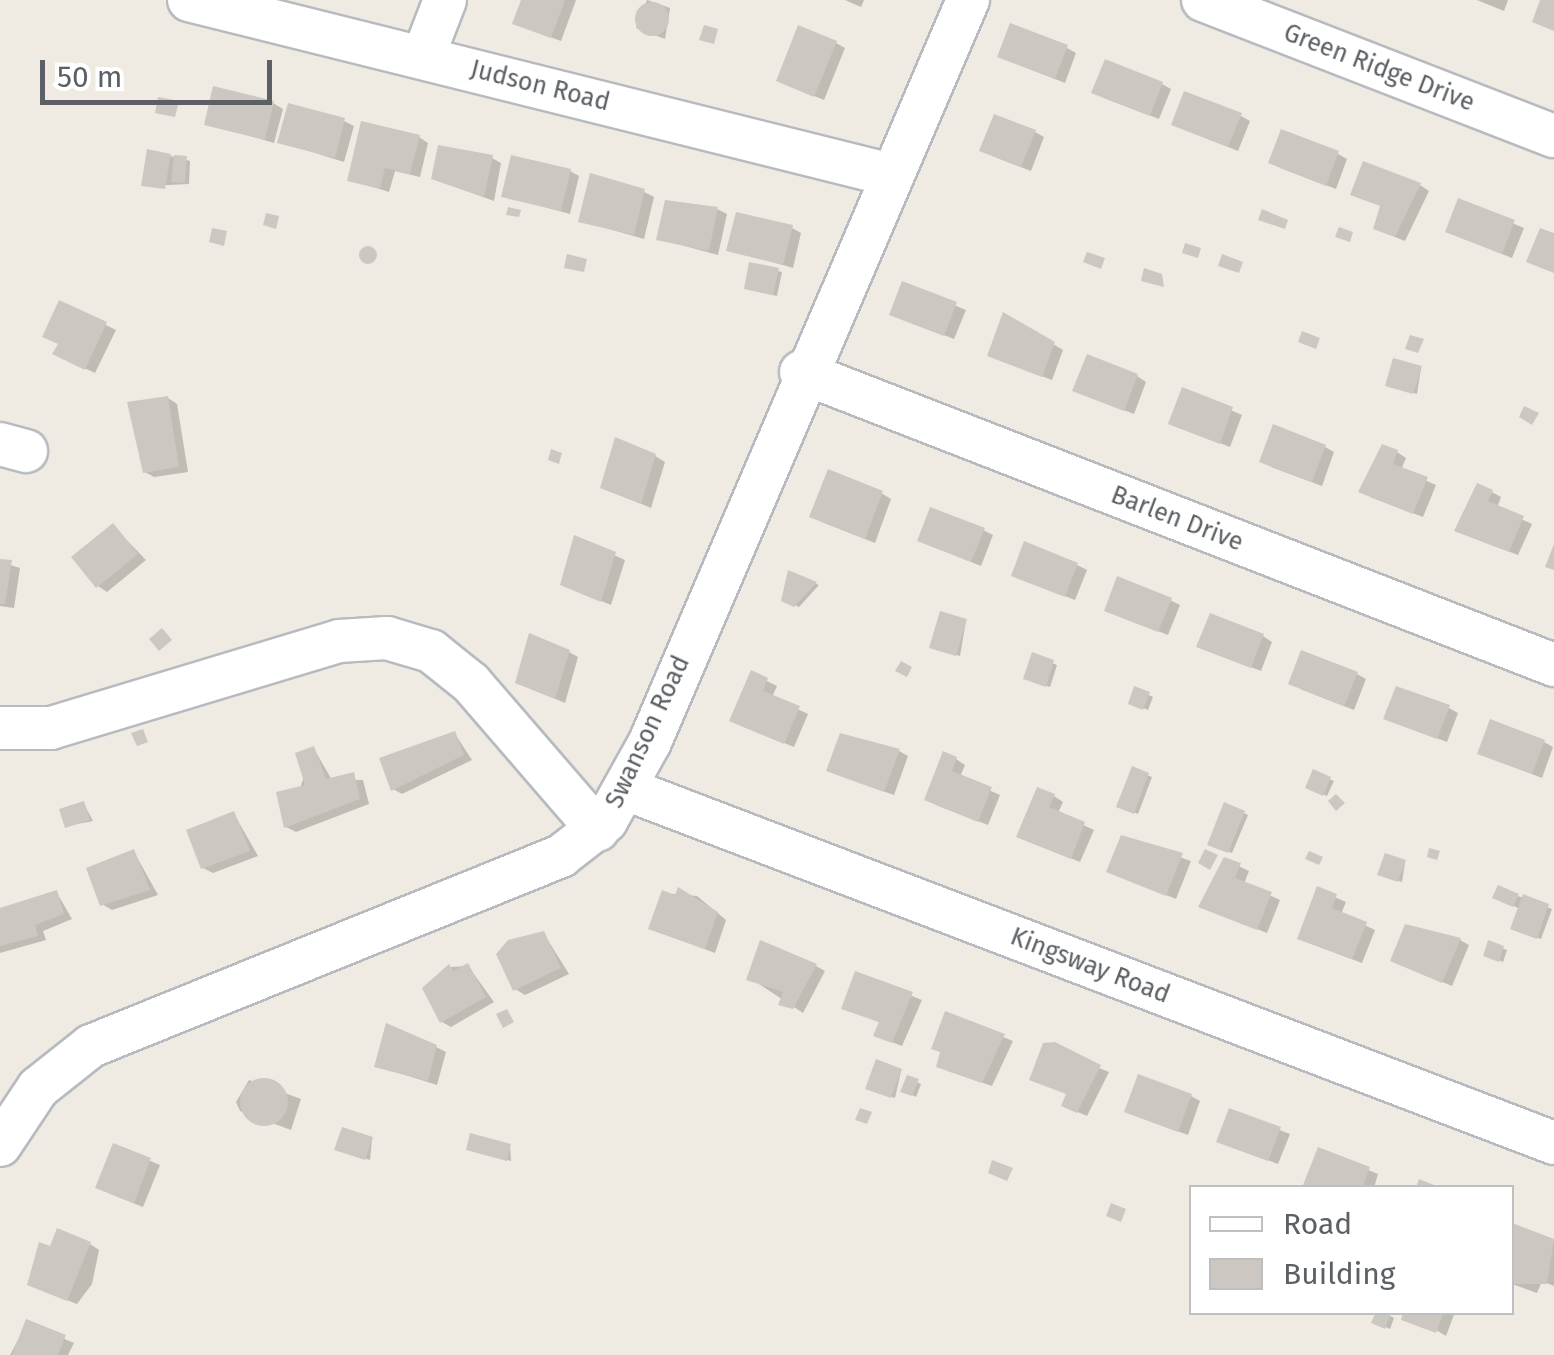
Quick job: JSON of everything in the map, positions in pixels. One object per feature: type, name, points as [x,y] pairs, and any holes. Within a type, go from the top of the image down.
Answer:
[{"type":"street","name":"Judson Road","points":[[188,0],[891,175]]},
{"type":"street","points":[[423,57],[445,0]]},
{"type":"street","name":"Swanson Road","points":[[0,1144],[38,1088],[91,1046],[560,856],[598,830],[626,789],[801,372],[968,0]]},
{"type":"street","name":"Green Ridge Drive","points":[[1204,0],[1554,136]]},
{"type":"street","name":"Barlen Drive","points":[[801,372],[1554,666]]},
{"type":"street","points":[[0,728],[52,728],[339,641],[386,638],[430,651],[472,683],[598,830]]},
{"type":"street","name":"Kingsway Road","points":[[626,789],[1554,1144]]},
{"type":"building","points":[[521,0],[565,0],[551,38],[512,24]]},
{"type":"building","points":[[1540,0],[1554,0],[1554,31],[1532,22]]},
{"type":"building","points":[[652,2],[664,7],[669,19],[664,31],[652,36],[640,31],[635,19],[640,7]]},
{"type":"building","points":[[1010,23],[1068,45],[1055,79],[997,57]]},
{"type":"building","points":[[704,25],[718,29],[714,44],[699,40]]},
{"type":"building","points":[[798,25],[837,41],[814,97],[776,81]]},
{"type":"building","points":[[1105,59],[1163,82],[1150,116],[1091,93]]},
{"type":"building","points":[[213,86],[274,101],[265,140],[204,125]]},
{"type":"building","points":[[1184,91],[1242,113],[1228,147],[1171,125]]},
{"type":"building","points":[[158,97],[179,101],[175,117],[155,113]]},
{"type":"building","points":[[288,103],[345,118],[335,158],[277,143]]},
{"type":"building","points":[[994,114],[1036,130],[1021,167],[979,151]]},
{"type":"building","points":[[361,121],[420,135],[410,174],[385,168],[380,189],[347,181]]},
{"type":"building","points":[[1281,129],[1339,151],[1326,186],[1268,163]]},
{"type":"building","points":[[438,145],[493,155],[484,197],[431,179]]},
{"type":"building","points":[[147,149],[171,154],[165,189],[141,186]]},
{"type":"building","points":[[174,155],[187,156],[185,183],[171,182]]},
{"type":"building","points":[[511,155],[571,169],[561,211],[501,197]]},
{"type":"building","points":[[1363,161],[1421,183],[1395,237],[1373,229],[1380,206],[1350,195]]},
{"type":"building","points":[[590,173],[645,189],[634,235],[578,222]]},
{"type":"building","points":[[1458,198],[1515,220],[1502,254],[1445,232]]},
{"type":"building","points":[[665,200],[718,207],[709,251],[656,240]]},
{"type":"building","points":[[508,207],[521,210],[519,217],[506,215]]},
{"type":"building","points":[[1262,209],[1288,220],[1285,229],[1258,220]]},
{"type":"building","points":[[736,212],[793,225],[783,265],[726,251]]},
{"type":"building","points":[[266,213],[279,216],[276,229],[263,225]]},
{"type":"building","points":[[1339,227],[1353,232],[1350,242],[1335,237]]},
{"type":"building","points":[[212,228],[227,231],[224,246],[209,242]]},
{"type":"building","points":[[1540,228],[1554,233],[1554,273],[1526,262]]},
{"type":"building","points":[[1185,243],[1201,248],[1198,258],[1182,253]]},
{"type":"building","points":[[368,246],[377,255],[368,264],[359,255]]},
{"type":"building","points":[[1087,252],[1105,258],[1101,269],[1083,262]]},
{"type":"building","points":[[567,254],[587,259],[584,272],[564,268]]},
{"type":"building","points":[[1222,254],[1243,262],[1239,273],[1218,266]]},
{"type":"building","points":[[749,262],[779,268],[773,295],[744,289]]},
{"type":"building","points":[[1144,268],[1162,274],[1164,287],[1141,281]]},
{"type":"building","points":[[902,281],[957,302],[944,336],[889,315]]},
{"type":"building","points":[[59,300],[107,322],[85,370],[52,354],[58,344],[42,337]]},
{"type":"building","points":[[1003,312],[1055,342],[1042,377],[987,356]]},
{"type":"building","points":[[1302,331],[1320,338],[1316,349],[1298,342]]},
{"type":"building","points":[[1410,335],[1424,339],[1418,353],[1405,349]]},
{"type":"building","points":[[1087,354],[1138,374],[1124,411],[1072,391]]},
{"type":"building","points":[[1393,358],[1422,366],[1413,394],[1385,386]]},
{"type":"building","points":[[1182,387],[1233,407],[1220,444],[1168,424]]},
{"type":"building","points":[[168,396],[179,467],[143,473],[127,402]]},
{"type":"building","points":[[1524,406],[1539,413],[1532,425],[1519,417]]},
{"type":"building","points":[[1273,424],[1326,445],[1312,482],[1259,462]]},
{"type":"building","points":[[615,437],[656,454],[641,504],[600,488]]},
{"type":"building","points":[[1382,444],[1398,450],[1393,464],[1428,477],[1413,514],[1358,492]]},
{"type":"building","points":[[551,449],[562,453],[559,464],[548,460]]},
{"type":"building","points":[[828,469],[883,491],[865,539],[809,517]]},
{"type":"building","points":[[1477,483],[1493,490],[1488,501],[1524,516],[1509,552],[1454,531]]},
{"type":"building","points":[[930,507],[985,528],[971,562],[917,541]]},
{"type":"building","points":[[113,523],[138,554],[96,588],[71,557]]},
{"type":"building","points":[[574,535],[616,552],[601,602],[560,585]]},
{"type":"building","points":[[1024,541],[1078,563],[1065,597],[1011,576]]},
{"type":"building","points":[[1554,544],[1554,570],[1545,567]]},
{"type":"building","points":[[0,559],[12,560],[5,604],[0,604]]},
{"type":"building","points":[[788,570],[817,582],[794,607],[781,601]]},
{"type":"building","points":[[1117,576],[1172,598],[1158,632],[1104,611]]},
{"type":"building","points":[[940,611],[967,619],[956,656],[929,648]]},
{"type":"building","points":[[1210,613],[1264,634],[1251,668],[1196,647]]},
{"type":"building","points":[[162,628],[172,640],[159,651],[149,639]]},
{"type":"building","points":[[529,633],[570,650],[555,699],[515,683]]},
{"type":"building","points":[[1301,650],[1358,672],[1344,706],[1288,684]]},
{"type":"building","points":[[1032,652],[1054,660],[1046,687],[1023,679]]},
{"type":"building","points":[[901,661],[912,667],[907,677],[895,671]]},
{"type":"building","points":[[751,670],[768,678],[763,691],[800,706],[784,744],[729,721]]},
{"type":"building","points":[[1134,686],[1150,692],[1143,710],[1128,704]]},
{"type":"building","points":[[1396,686],[1450,705],[1437,739],[1383,719]]},
{"type":"building","points":[[1490,719],[1545,740],[1532,774],[1477,754]]},
{"type":"building","points":[[143,729],[148,742],[137,746],[131,733]]},
{"type":"building","points":[[455,731],[464,755],[391,791],[379,758]]},
{"type":"building","points":[[840,733],[900,749],[884,792],[826,771]]},
{"type":"building","points":[[314,746],[326,779],[354,772],[360,799],[284,828],[276,792],[305,785],[295,753]]},
{"type":"building","points":[[943,751],[957,757],[952,771],[992,787],[978,822],[924,800]]},
{"type":"building","points":[[1132,766],[1149,773],[1134,814],[1116,807]]},
{"type":"building","points":[[1313,769],[1331,777],[1323,796],[1305,788]]},
{"type":"building","points":[[1037,787],[1055,794],[1049,807],[1085,822],[1071,859],[1016,837]]},
{"type":"building","points":[[1336,794],[1345,803],[1336,811],[1328,801]]},
{"type":"building","points":[[84,801],[90,820],[65,828],[59,809]]},
{"type":"building","points":[[1224,802],[1245,811],[1228,853],[1207,845]]},
{"type":"building","points":[[234,811],[250,851],[201,869],[186,830]]},
{"type":"building","points":[[1121,835],[1183,853],[1166,896],[1106,872]]},
{"type":"building","points":[[1429,848],[1440,851],[1437,860],[1427,857]]},
{"type":"building","points":[[134,849],[150,890],[100,906],[86,868]]},
{"type":"building","points":[[1205,849],[1218,855],[1210,870],[1198,863]]},
{"type":"building","points":[[1309,851],[1323,857],[1319,865],[1305,859]]},
{"type":"building","points":[[1385,853],[1406,860],[1398,882],[1377,875]]},
{"type":"building","points":[[1224,857],[1241,863],[1235,878],[1272,892],[1257,930],[1198,907]]},
{"type":"building","points":[[1498,885],[1519,894],[1513,907],[1492,898]]},
{"type":"building","points":[[1317,886],[1337,894],[1332,908],[1367,922],[1352,959],[1297,939]]},
{"type":"building","points":[[678,887],[718,912],[705,949],[648,929],[662,890],[675,895]]},
{"type":"building","points":[[57,890],[64,914],[35,925],[38,936],[0,946],[0,908]]},
{"type":"building","points":[[1523,894],[1549,904],[1537,939],[1510,929]]},
{"type":"building","points":[[1405,924],[1461,938],[1442,983],[1390,961]]},
{"type":"building","points":[[544,931],[561,968],[513,991],[496,954],[508,940]]},
{"type":"building","points":[[760,940],[817,964],[793,1009],[778,1005],[783,992],[746,980]]},
{"type":"building","points":[[1488,940],[1504,946],[1499,962],[1483,956]]},
{"type":"building","points":[[468,963],[486,997],[440,1023],[422,988],[449,964],[453,971]]},
{"type":"building","points":[[855,971],[913,992],[892,1043],[873,1036],[879,1022],[841,1009]]},
{"type":"building","points":[[507,1009],[514,1022],[503,1028],[496,1014]]},
{"type":"building","points":[[945,1011],[1005,1034],[982,1083],[936,1067],[940,1052],[931,1049]]},
{"type":"building","points":[[386,1023],[437,1045],[428,1081],[374,1067]]},
{"type":"building","points":[[1055,1042],[1101,1065],[1077,1113],[1061,1106],[1066,1094],[1029,1080],[1043,1043]]},
{"type":"building","points":[[876,1059],[902,1069],[891,1098],[865,1089]]},
{"type":"building","points":[[1138,1074],[1192,1094],[1178,1132],[1124,1112]]},
{"type":"building","points":[[907,1075],[919,1079],[912,1096],[900,1092]]},
{"type":"building","points":[[264,1078],[281,1085],[288,1102],[281,1119],[264,1126],[247,1119],[240,1102],[247,1085]]},
{"type":"building","points":[[860,1108],[872,1112],[867,1124],[855,1120]]},
{"type":"building","points":[[1229,1108],[1281,1127],[1268,1161],[1216,1142]]},
{"type":"building","points":[[342,1127],[373,1137],[365,1160],[334,1150]]},
{"type":"building","points":[[470,1133],[511,1144],[507,1161],[466,1150]]},
{"type":"building","points":[[113,1143],[151,1158],[134,1203],[95,1188]]},
{"type":"building","points":[[1318,1147],[1370,1167],[1363,1185],[1303,1185]]},
{"type":"building","points":[[992,1160],[1013,1168],[1007,1181],[988,1173]]},
{"type":"building","points":[[1111,1203],[1126,1209],[1121,1222],[1106,1216]]},
{"type":"building","points":[[1514,1224],[1554,1239],[1547,1284],[1514,1284]]},
{"type":"building","points":[[57,1228],[91,1242],[67,1301],[27,1285],[39,1242],[50,1246]]},
{"type":"building","points":[[1375,1315],[1390,1315],[1385,1329],[1371,1323]]},
{"type":"building","points":[[1402,1315],[1443,1315],[1436,1333],[1401,1320]]},
{"type":"building","points":[[26,1319],[66,1335],[58,1355],[12,1355]]}]
